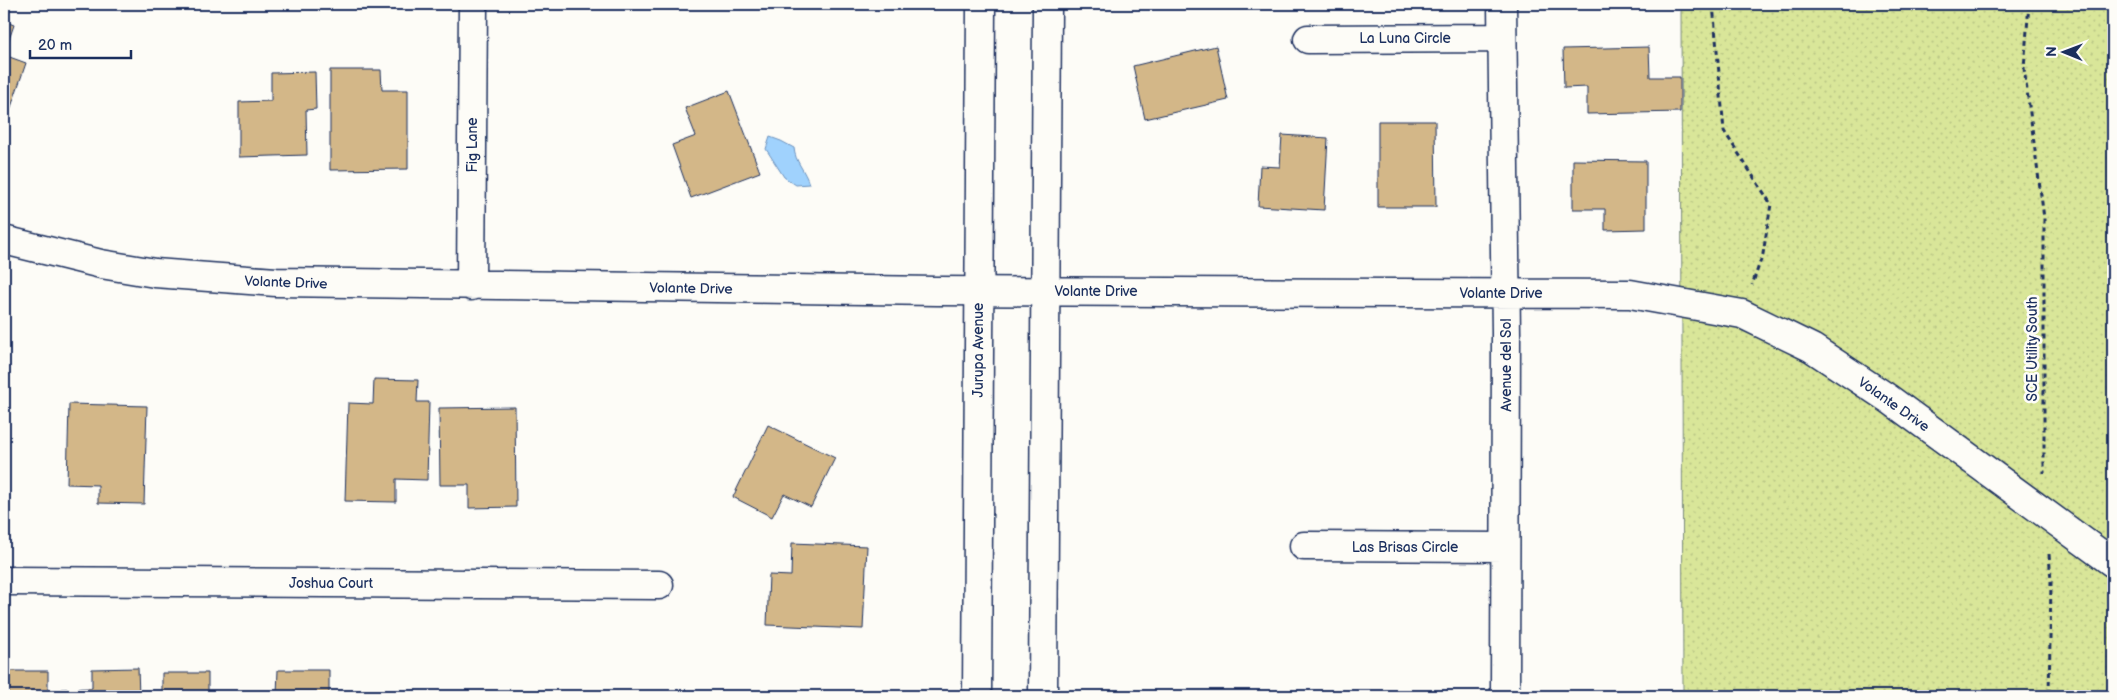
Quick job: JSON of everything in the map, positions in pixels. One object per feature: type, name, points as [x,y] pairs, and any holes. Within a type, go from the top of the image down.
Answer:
[{"type":"street","name":"Fig Lane","points":[[471,286],[473,4]]},
{"type":"street","name":"Jurupa Avenue","points":[[977,696],[981,4]]},
{"type":"street","points":[[1043,696],[1047,4]]},
{"type":"street","name":"Avenue del Sol","points":[[1502,4],[1506,293],[1505,696]]},
{"type":"street","name":"La Luna Circle","points":[[1308,39],[1502,38]]},
{"type":"street","name":"Volante Drive","points":[[4,240],[101,264],[155,274],[276,282],[978,291],[1630,294],[1742,314],[1820,353],[1889,399],[2046,512],[2113,563]]},
{"type":"street","name":"Las Brisas Circle","points":[[1304,546],[1505,547]]},
{"type":"street","name":"Joshua Court","points":[[4,581],[659,585]]},
{"type":"path","points":[[1713,4],[1724,130],[1771,204],[1762,254],[1742,314]]},
{"type":"path","name":"SCE Utility South","points":[[2030,4],[2024,68],[2044,218],[2043,460],[2051,581],[2050,696]]},
{"type":"green space","points":[[1681,4],[2113,4],[2113,696],[1683,696]]},
{"type":"water","points":[[770,137],[794,148],[796,158],[809,184],[796,185],[784,177],[766,149]]},
{"type":"building","points":[[4,21],[14,25],[4,54]]},
{"type":"building","points":[[1216,46],[1228,100],[1145,119],[1133,66]]},
{"type":"building","points":[[1649,47],[1650,77],[1680,77],[1680,112],[1587,114],[1587,87],[1564,88],[1563,49]]},
{"type":"building","points":[[4,55],[26,63],[9,113],[4,111]]},
{"type":"building","points":[[330,70],[381,70],[382,90],[408,90],[408,169],[330,170]]},
{"type":"building","points":[[315,72],[316,109],[306,110],[307,155],[239,157],[239,102],[271,101],[271,73]]},
{"type":"building","points":[[729,91],[760,172],[691,198],[672,145],[696,136],[685,108]]},
{"type":"building","points":[[1378,121],[1435,121],[1436,207],[1378,207]]},
{"type":"building","points":[[1282,135],[1328,138],[1324,210],[1258,206],[1260,166],[1280,167]]},
{"type":"building","points":[[1573,160],[1646,161],[1646,229],[1605,230],[1605,209],[1573,209]]},
{"type":"building","points":[[374,379],[418,380],[417,402],[429,402],[427,480],[396,479],[396,502],[345,501],[348,403],[373,404]]},
{"type":"building","points":[[69,404],[147,406],[144,504],[98,503],[98,485],[67,484]]},
{"type":"building","points":[[515,407],[516,507],[469,508],[469,485],[440,485],[439,408]]},
{"type":"building","points":[[768,425],[835,458],[811,507],[784,494],[772,517],[733,497]]},
{"type":"building","points":[[792,543],[867,546],[863,629],[767,625],[769,575],[791,576]]},
{"type":"building","points":[[138,668],[139,696],[62,696],[61,689],[92,688],[92,669]]},
{"type":"building","points":[[278,670],[329,670],[329,696],[247,696],[247,694],[277,694]]},
{"type":"building","points":[[4,671],[48,671],[48,696],[4,696]]},
{"type":"building","points":[[162,673],[208,673],[208,696],[162,696]]}]
